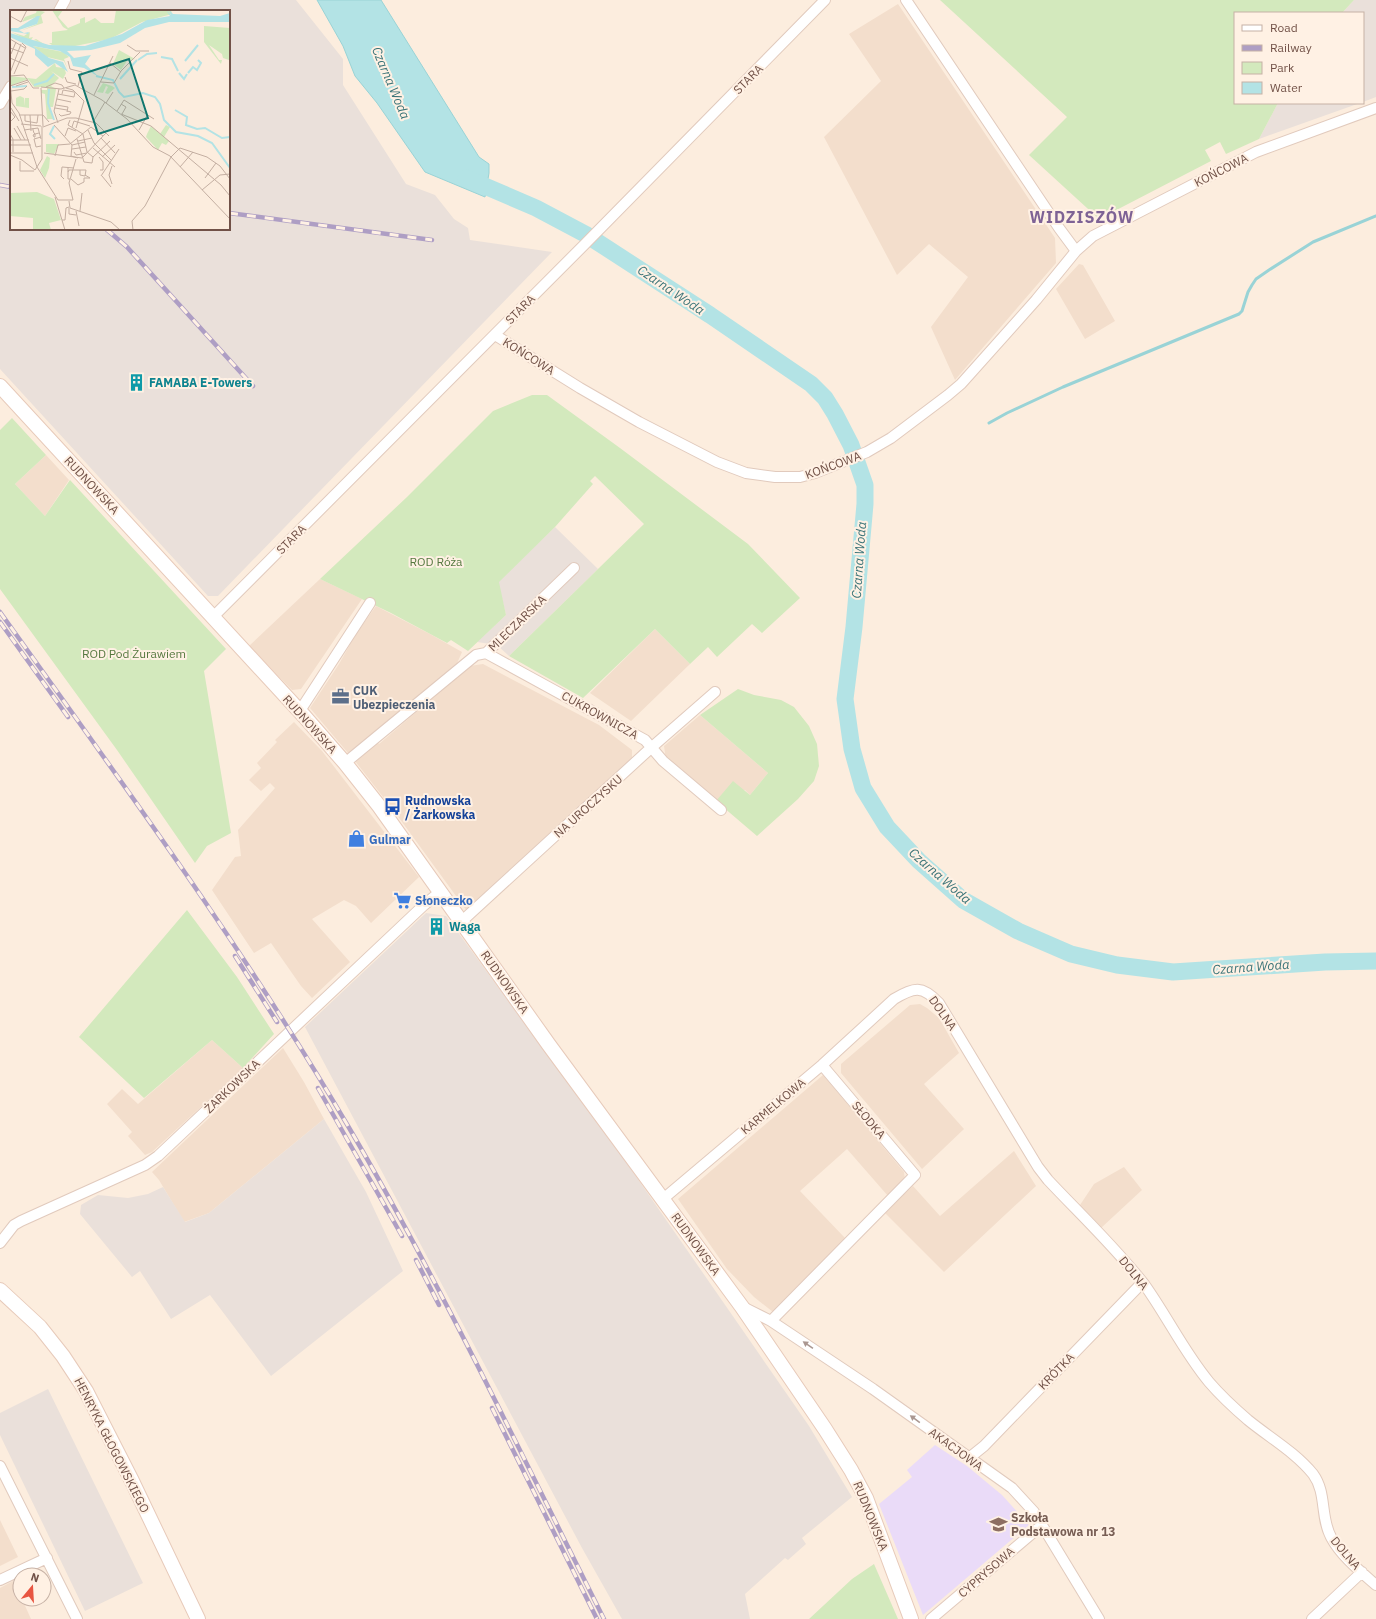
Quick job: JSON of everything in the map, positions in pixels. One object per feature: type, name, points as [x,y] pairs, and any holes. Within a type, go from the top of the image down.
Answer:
[{"type":"main road","name":"RUDNOWSKA","points":[[0,386],[299,710],[345,763],[379,806],[549,1045],[742,1307],[825,1429],[862,1489],[911,1619]]},
{"type":"main road","name":"HENRYKA GŁOGOWSKIEGO","points":[[0,1290],[40,1328],[63,1356],[86,1391],[132,1480],[197,1618]]},
{"type":"street","points":[[60,10],[66,0]]},
{"type":"street","name":"STARA","points":[[213,617],[495,335],[826,0]]},
{"type":"street","points":[[906,0],[1076,251]]},
{"type":"street","points":[[0,104],[10,88]]},
{"type":"street","name":"KOŃCOWA","points":[[495,335],[580,388],[639,422],[717,462],[746,473],[775,477],[800,477],[815,473],[867,452],[891,438],[948,395],[961,384],[1036,300],[1076,251],[1086,241],[1102,230],[1256,152],[1376,108]]},
{"type":"street","name":"MLECZARSKA","points":[[345,763],[476,655],[486,653],[574,568]]},
{"type":"street","points":[[299,710],[304,706],[370,603]]},
{"type":"street","name":"CUKROWNICZA","points":[[486,653],[637,735],[652,747],[663,761],[721,810]]},
{"type":"street","name":"NA UROCZYSKU","points":[[462,921],[652,747],[715,692]]},
{"type":"street","name":"ŻARKOWSKA","points":[[0,1244],[14,1225],[21,1221],[145,1165],[158,1156],[276,1043],[424,905],[440,892]]},
{"type":"street","name":"DOLNA","points":[[881,1010],[894,999],[907,991],[914,989],[923,990],[930,994],[938,1003],[1038,1167],[1048,1180],[1142,1283],[1156,1301],[1192,1359],[1209,1382],[1231,1405],[1302,1461],[1319,1483],[1322,1491],[1327,1526],[1331,1537],[1345,1556],[1376,1586]]},
{"type":"street","name":"KARMELKOWA","points":[[663,1199],[822,1065],[881,1010]]},
{"type":"street","name":"SŁODKA","points":[[771,1321],[915,1175],[822,1065]]},
{"type":"street","name":"KRÓTKA","points":[[969,1458],[984,1446],[1142,1283]]},
{"type":"street","name":"AKACJOWA","points":[[742,1307],[771,1321],[873,1389],[1012,1488],[1026,1502],[1042,1525],[1099,1619]]},
{"type":"street","points":[[0,1466],[77,1619]]},
{"type":"street","name":"CYPRYSOWA","points":[[931,1619],[1042,1525]]},
{"type":"street","points":[[0,1580],[47,1558]]},
{"type":"street","points":[[1312,1619],[1362,1572]]},
{"type":"shaded area","points":[[0,0],[296,0],[343,59],[343,85],[406,184],[435,195],[454,219],[468,228],[470,240],[552,252],[218,596],[208,596],[0,369]]},
{"type":"shaded area","points":[[1354,0],[1376,0],[1376,97],[1364,102],[1364,12],[1343,12]]},
{"type":"shaded area","points":[[898,4],[1055,238],[1056,263],[955,380],[931,327],[968,277],[929,244],[897,275],[824,137],[881,81],[849,34]]},
{"type":"shaded area","points":[[1277,104],[1357,104],[1259,139]]},
{"type":"shaded area","points":[[1079,264],[1083,265],[1115,321],[1085,339],[1056,289]]},
{"type":"shaded area","points":[[46,455],[69,480],[45,516],[15,484]]},
{"type":"shaded area","points":[[555,527],[598,569],[509,656],[497,645],[477,642],[506,615],[498,582]]},
{"type":"shaded area","points":[[320,579],[362,599],[301,689],[292,690],[249,646]]},
{"type":"shaded area","points":[[376,606],[462,652],[455,668],[348,753],[310,708],[339,664],[356,634]]},
{"type":"shaded area","points":[[655,629],[690,664],[631,721],[590,693]]},
{"type":"shaded area","points":[[483,664],[599,725],[632,750],[632,760],[467,911],[394,811],[355,761],[377,742],[379,744],[470,666]]},
{"type":"shaded area","points":[[700,715],[768,773],[750,795],[745,790],[716,801],[666,760],[664,746]]},
{"type":"shaded area","points":[[294,722],[322,751],[419,877],[371,923],[356,906],[344,900],[312,919],[350,962],[312,998],[301,986],[271,943],[254,953],[212,890],[235,857],[241,856],[238,830],[275,788],[270,783],[261,791],[249,780],[261,768],[257,763],[277,742],[275,740]]},
{"type":"shaded area","points":[[426,913],[446,916],[617,1149],[809,1426],[852,1497],[802,1538],[806,1544],[788,1560],[785,1558],[745,1594],[750,1619],[622,1619],[582,1548],[305,1027]]},
{"type":"shaded area","points":[[920,1004],[939,1018],[959,1053],[924,1084],[964,1129],[922,1169],[841,1073],[841,1064],[910,1005]]},
{"type":"shaded area","points":[[212,1040],[243,1068],[152,1152],[145,1155],[128,1136],[132,1132],[107,1104],[122,1089],[138,1104]]},
{"type":"shaded area","points":[[283,1048],[324,1119],[209,1213],[184,1222],[159,1180],[152,1172]]},
{"type":"shaded area","points":[[823,1075],[904,1172],[905,1180],[888,1196],[847,1149],[800,1191],[845,1238],[773,1312],[754,1297],[727,1269],[678,1199]]},
{"type":"shaded area","points":[[324,1119],[366,1192],[403,1271],[271,1376],[210,1295],[171,1319],[140,1271],[132,1277],[80,1214],[81,1205],[98,1195],[128,1198],[148,1194],[163,1187],[185,1222],[209,1213]]},
{"type":"shaded area","points":[[1014,1151],[1036,1186],[944,1272],[884,1212],[913,1186],[940,1216]]},
{"type":"shaded area","points":[[1124,1167],[1142,1190],[1101,1228],[1089,1215],[1078,1208],[1094,1184]]},
{"type":"shaded area","points":[[48,1389],[143,1583],[85,1611],[0,1435],[0,1413]]},
{"type":"shaded area","points":[[935,1445],[967,1466],[1002,1495],[1029,1525],[923,1615],[879,1504],[912,1477],[907,1470]]},
{"type":"shaded area","points":[[0,1520],[18,1557],[0,1566]]},
{"type":"shaded area","points":[[12,1582],[12,1607],[26,1607],[31,1619],[0,1619],[0,1588]]},
{"type":"green space","points":[[940,0],[1354,0],[1343,12],[1234,12],[1234,104],[1277,104],[1259,139],[1226,154],[1220,142],[1205,150],[1211,161],[1099,219],[1029,155],[1067,117]]},
{"type":"green space","name":"ROD Róża","points":[[532,395],[547,395],[748,544],[800,598],[762,633],[752,624],[717,657],[708,647],[690,664],[655,629],[583,698],[509,656],[644,524],[595,476],[590,481],[593,484],[555,527],[499,582],[506,615],[468,651],[451,640],[447,643],[391,613],[320,579],[407,497],[493,411]]},
{"type":"green space","name":"ROD Pod Żurawiem","points":[[12,418],[46,455],[15,484],[45,516],[70,480],[226,649],[204,671],[231,833],[207,846],[195,863],[117,750],[0,589],[0,430]]},
{"type":"green space","points":[[738,689],[754,695],[781,700],[794,707],[809,726],[817,744],[819,766],[814,781],[798,799],[757,836],[716,801],[733,781],[750,795],[768,773],[700,715]]},
{"type":"green space","points":[[187,910],[237,977],[274,1034],[243,1068],[212,1040],[144,1098],[79,1037]]},
{"type":"green space","points":[[874,1564],[898,1619],[809,1619],[852,1579]]},
{"type":"water","points":[[317,0],[381,0],[479,157],[489,164],[485,197],[425,172],[377,103],[355,76],[343,46]]},
{"type":"waterway","name":"Czarna Woda","points":[[466,178],[536,208],[585,234],[710,315],[811,384],[825,398],[851,445],[865,485],[865,504],[854,627],[845,699],[852,749],[863,788],[887,827],[919,861],[963,900],[1018,931],[1071,954],[1117,965],[1173,972],[1325,962],[1376,961]]},
{"type":"waterway","points":[[989,423],[1063,387],[1239,314],[1242,311],[1248,292],[1256,279],[1313,242],[1376,216]]},
{"type":"railway","points":[[0,185],[10,187]]},
{"type":"railway","points":[[230,213],[432,240]]},
{"type":"railway","points":[[107,230],[127,247],[253,386]]},
{"type":"railway","points":[[0,612],[180,865],[308,1059],[383,1186],[416,1247],[604,1619]]},
{"type":"railway","points":[[0,622],[68,717]]},
{"type":"railway","points":[[235,956],[277,1022]]},
{"type":"railway","points":[[318,1088],[402,1236]]},
{"type":"railway","points":[[416,1260],[439,1305]]},
{"type":"railway","points":[[492,1408],[597,1619]]},
{"type":"place","name":"FAMABA E-Towers","points":[[136,382]]},
{"type":"place","name":"CUK Ubezpieczenia","points":[[340,697]]},
{"type":"place","name":"Rudnowska / Żarkowska","points":[[392,807]]},
{"type":"place","name":"Gulmar","points":[[356,839]]},
{"type":"place","name":"Słoneczko","points":[[402,900]]},
{"type":"place","name":"Waga","points":[[436,926]]},
{"type":"place","name":"Szkoła Podstawowa nr 13","points":[[998,1524]]},
{"type":"district","name":"WIDZISZÓW","points":[[1082,217]]}]
